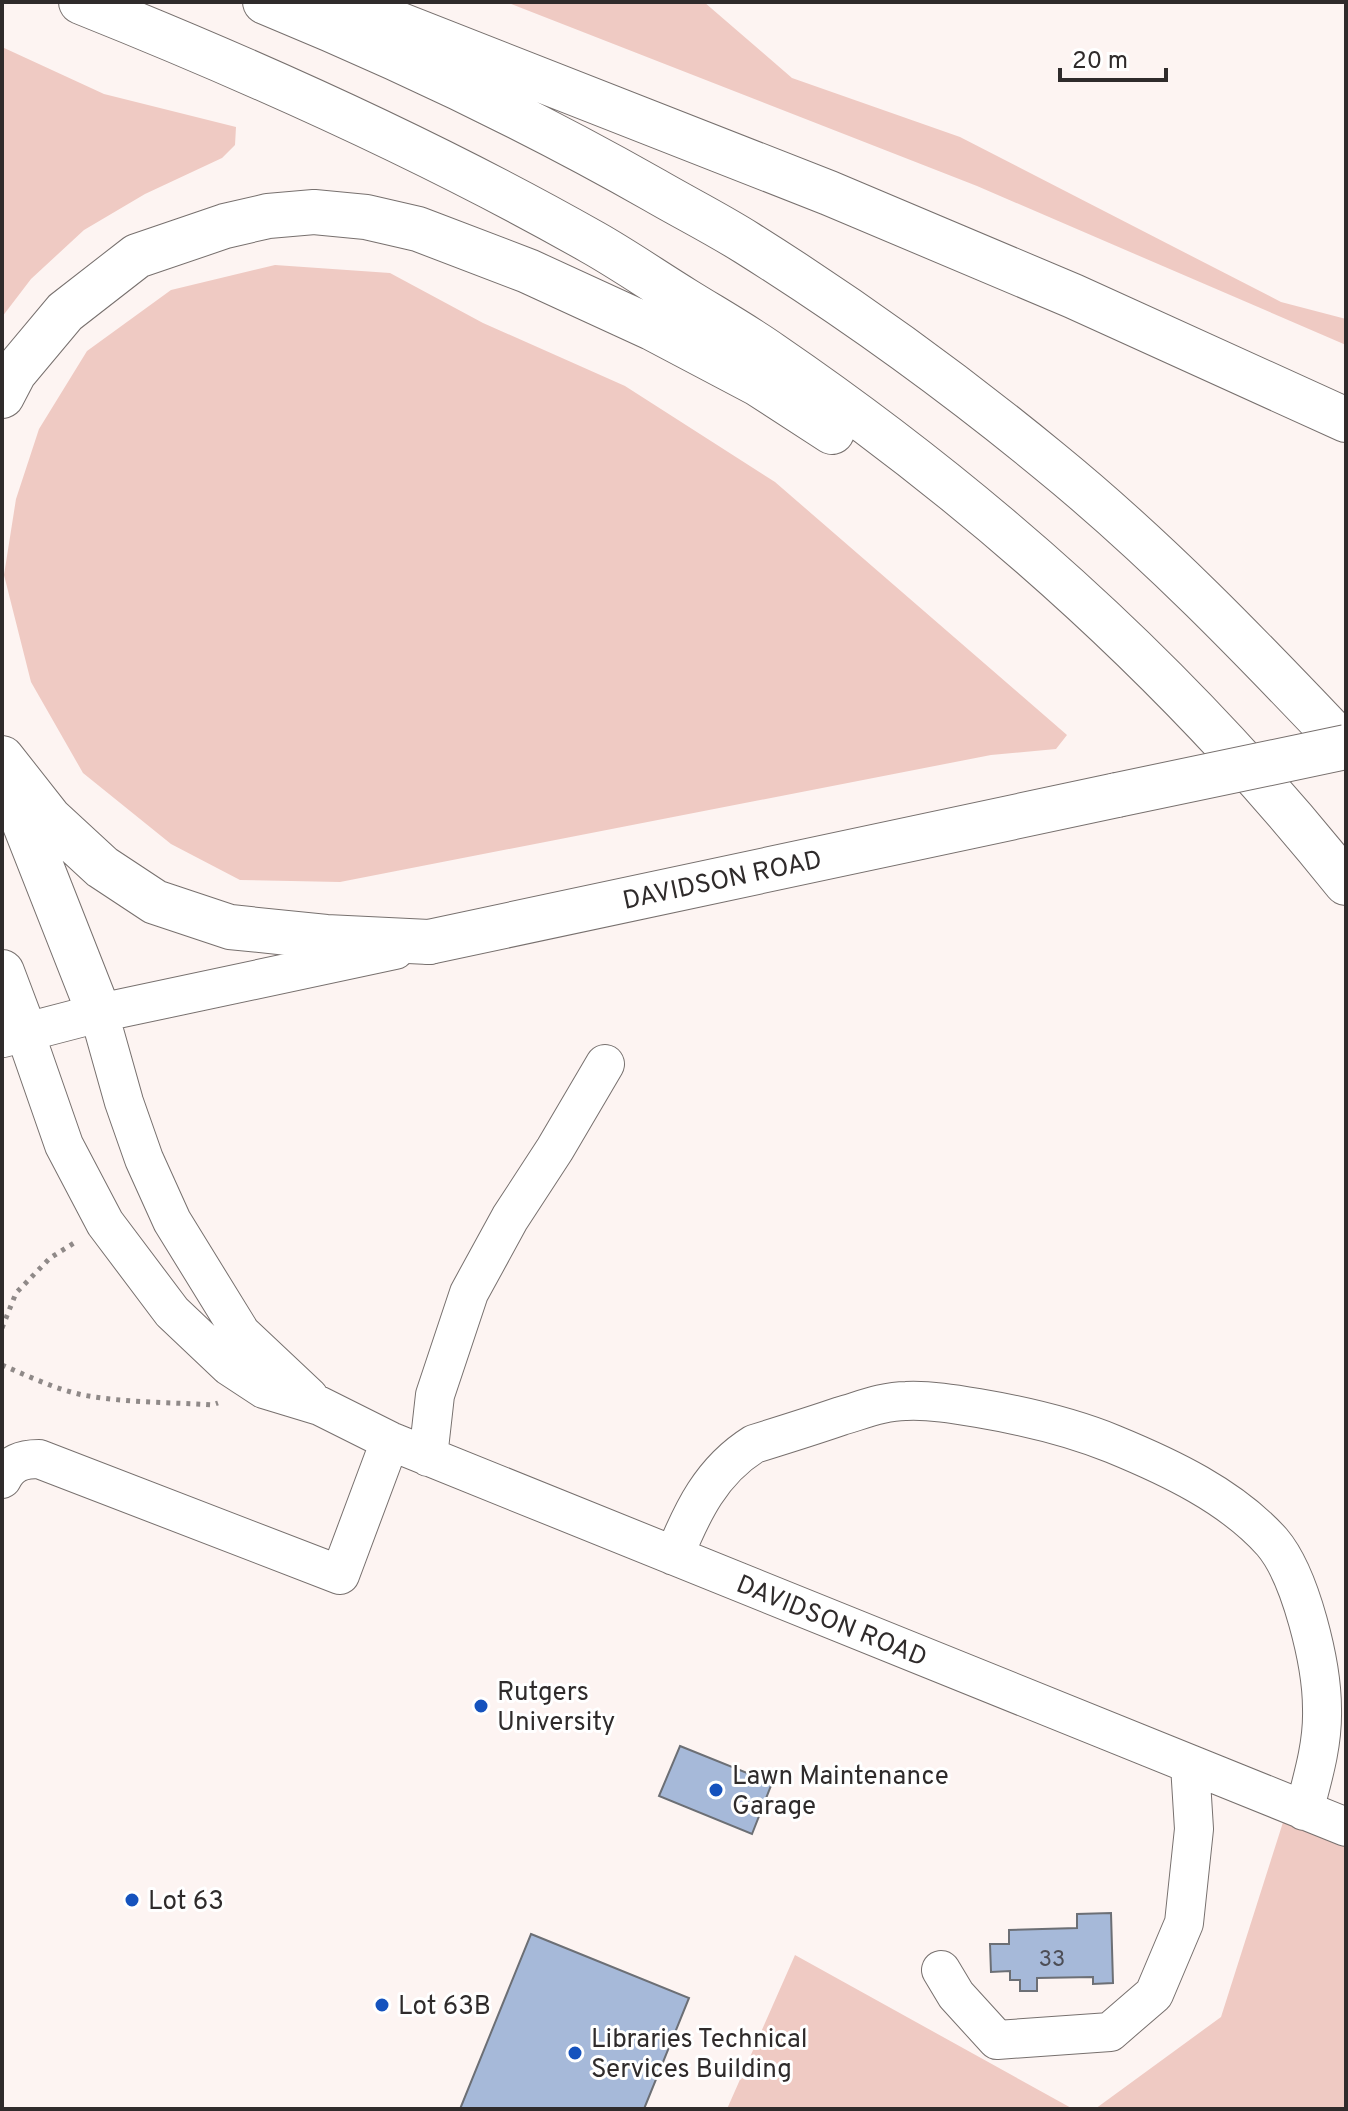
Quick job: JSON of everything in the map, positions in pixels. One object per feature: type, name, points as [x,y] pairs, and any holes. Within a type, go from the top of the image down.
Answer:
[{"type":"main road","points":[[81,2],[195,47],[410,146],[594,243],[770,353],[920,462],[1091,608],[1260,781],[1346,883]]},
{"type":"main road","points":[[265,2],[442,79],[606,163],[745,242],[882,332],[1050,462],[1163,561],[1346,747]]},
{"type":"main road","points":[[342,2],[843,199],[1073,296],[1346,420]]},
{"type":"main road","points":[[2,396],[14,373],[65,312],[137,256],[225,226],[268,216],[314,212],[366,217],[418,229],[528,271],[652,328],[758,384],[1052,575]]},
{"type":"main road","name":"DAVIDSON ROAD","points":[[429,942],[1346,747]]},
{"type":"main road","points":[[2,758],[60,829],[102,867],[155,902],[230,927],[326,937],[429,942]]},
{"type":"main road","points":[[2,766],[99,1013]]},
{"type":"main road","points":[[2,972],[13,1035]]},
{"type":"street","name":"DAVIDSON ROAD","points":[[429,942],[99,1013],[13,1035],[64,1145],[105,1223],[172,1312],[229,1366],[264,1389],[320,1406],[428,1457],[1346,1827]]},
{"type":"street","name":"DAVIDSON ROAD","points":[[99,1013],[144,1159],[172,1221],[241,1333],[320,1406]]},
{"type":"street","points":[[428,1457],[435,1395],[469,1293],[510,1218],[605,1064]]},
{"type":"street","points":[[674,1556],[692,1512],[736,1455],[754,1444],[877,1405],[935,1401],[1019,1415],[1090,1435],[1128,1450],[1213,1493],[1249,1519],[1274,1545],[1292,1576],[1317,1662],[1322,1709],[1318,1755],[1304,1811]]},
{"type":"street","points":[[2,1479],[13,1464],[25,1459],[39,1459],[340,1575],[390,1441]]},
{"type":"street","points":[[941,1970],[956,1995],[997,2040],[1110,2032],[1154,1994],[1184,1923],[1194,1829],[1190,1765]]},
{"type":"path","points":[[2,1328],[16,1293],[50,1258],[81,1238]]},
{"type":"path","points":[[2,1365],[46,1384],[83,1395],[212,1405],[221,1402]]},
{"type":"shaded area","points":[[506,2],[704,2],[792,78],[960,137],[1281,302],[1346,319],[1346,345],[977,186]]},
{"type":"shaded area","points":[[2,47],[104,94],[236,127],[235,145],[222,158],[145,194],[84,230],[31,279],[2,317]]},
{"type":"shaded area","points":[[275,265],[390,273],[483,323],[625,386],[775,482],[1067,735],[1056,749],[991,755],[340,882],[240,880],[171,844],[83,773],[31,682],[4,575],[16,499],[39,429],[87,351],[171,290]]},
{"type":"shaded area","points":[[1285,1816],[1346,1842],[1346,2109],[1095,2109],[1221,2017]]},
{"type":"shaded area","points":[[795,1955],[1073,2109],[727,2109]]},
{"type":"building","name":"Lawn Maintenance Garage","points":[[680,1746],[772,1783],[752,1834],[659,1796]]},
{"type":"building","points":[[1111,1913],[1113,1983],[1093,1984],[1093,1977],[1037,1978],[1037,1991],[1020,1991],[1020,1980],[1010,1980],[1010,1971],[991,1972],[990,1944],[1009,1944],[1009,1930],[1077,1928],[1077,1914]]},
{"type":"building","name":"Libraries Technical Services Building","points":[[531,1934],[689,1998],[644,2109],[460,2109]]},
{"type":"place","name":"Rutgers University","points":[[481,1706]]},
{"type":"place","name":"Lawn Maintenance Garage","points":[[716,1790]]},
{"type":"place","name":"Lot 63","points":[[132,1900]]},
{"type":"place","name":"Lot 63B","points":[[382,2005]]},
{"type":"place","name":"Libraries Technical Services Building","points":[[575,2053]]}]
